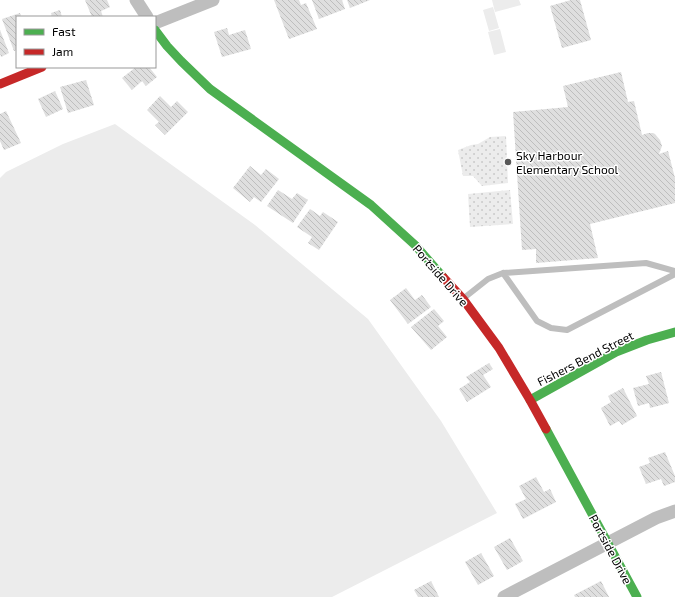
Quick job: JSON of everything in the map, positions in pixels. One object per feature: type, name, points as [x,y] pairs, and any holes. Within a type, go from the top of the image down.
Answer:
[{"type":"street","points":[[136,0],[146,16]]},
{"type":"street","points":[[156,23],[213,0]]},
{"type":"street","name":"Portside Drive","points":[[156,32],[161,39],[191,71],[210,88],[371,205],[416,245],[463,299],[499,348],[530,400],[637,597]]},
{"type":"street","points":[[0,84],[40,68]]},
{"type":"street","name":"Fishers Bend Street","points":[[530,400],[616,352],[647,340],[675,332]]},
{"type":"street","points":[[504,597],[608,542],[656,518],[675,511]]},
{"type":"lane","points":[[463,299],[488,279],[503,273],[646,263],[675,272]]},
{"type":"lane","points":[[503,273],[537,321],[551,328],[567,330],[675,272]]},
{"type":"shaded area","points":[[492,0],[519,0],[521,5],[495,12]]},
{"type":"shaded area","points":[[493,7],[499,28],[489,31],[483,10]]},
{"type":"shaded area","points":[[500,29],[506,52],[494,55],[488,32]]},
{"type":"shaded area","points":[[115,124],[255,225],[368,319],[441,421],[497,513],[332,597],[0,597],[0,178],[6,172],[63,144]]},
{"type":"shaded area","points":[[506,136],[508,183],[482,186],[473,176],[463,176],[458,150],[478,144],[490,137]]},
{"type":"shaded area","points":[[510,190],[513,224],[470,227],[468,194]]},
{"type":"building","points":[[85,0],[107,0],[110,7],[101,11],[103,16],[92,16]]},
{"type":"building","points":[[274,0],[299,0],[301,5],[306,3],[317,29],[289,39]]},
{"type":"building","points":[[312,0],[342,0],[345,9],[319,19]]},
{"type":"building","points":[[347,0],[370,0],[350,8]]},
{"type":"building","points":[[571,0],[580,0],[591,40],[562,48],[550,6]]},
{"type":"building","points":[[60,10],[62,16],[52,16],[51,13]]},
{"type":"building","points":[[20,13],[21,16],[16,16],[16,50],[14,51],[2,19]]},
{"type":"building","points":[[227,28],[229,35],[245,30],[251,49],[222,57],[214,32]]},
{"type":"building","points":[[0,30],[9,53],[1,57],[0,53]]},
{"type":"building","points":[[135,68],[150,68],[157,77],[146,86],[142,81],[132,90],[122,78]]},
{"type":"building","points":[[621,72],[628,102],[634,101],[642,135],[648,133],[655,134],[660,140],[662,146],[659,154],[668,151],[675,178],[675,203],[590,224],[598,258],[536,263],[536,249],[522,250],[513,112],[568,107],[563,86]]},
{"type":"building","points":[[86,80],[94,105],[68,113],[60,87]]},
{"type":"building","points":[[55,91],[63,109],[46,117],[38,99]]},
{"type":"building","points":[[160,96],[171,107],[177,101],[188,112],[165,135],[155,125],[159,122],[147,110]]},
{"type":"building","points":[[6,111],[21,143],[4,150],[0,141],[0,114]]},
{"type":"building","points":[[250,166],[261,175],[266,169],[279,179],[261,202],[254,197],[250,202],[233,188]]},
{"type":"building","points":[[278,190],[292,199],[297,193],[308,200],[293,223],[267,206]]},
{"type":"building","points":[[310,209],[320,216],[323,212],[338,222],[319,250],[308,243],[312,237],[297,227]]},
{"type":"building","points":[[406,288],[415,300],[422,295],[431,307],[408,324],[390,300]]},
{"type":"building","points":[[434,309],[444,321],[438,326],[447,337],[431,350],[411,327]]},
{"type":"building","points":[[489,363],[493,369],[483,375],[491,387],[467,402],[459,389],[470,382],[466,377]]},
{"type":"building","points":[[661,372],[669,403],[650,408],[649,403],[638,406],[633,388],[649,384],[646,376]]},
{"type":"building","points":[[623,388],[637,416],[622,425],[619,421],[610,426],[601,408],[611,402],[608,396]]},
{"type":"building","points":[[665,452],[675,476],[675,482],[664,486],[661,479],[646,484],[639,467],[650,463],[648,458]]},
{"type":"building","points":[[536,477],[544,492],[550,489],[556,502],[523,519],[515,504],[526,499],[519,486]]},
{"type":"building","points":[[510,538],[523,561],[507,570],[494,547]]},
{"type":"building","points":[[481,553],[494,576],[478,585],[465,562]]},
{"type":"building","points":[[431,581],[439,597],[418,597],[414,590]]},
{"type":"building","points":[[601,581],[609,597],[575,597],[574,595]]},
{"type":"traffic: fast","points":[[156,31],[181,61],[210,89],[371,205],[415,245],[443,277]]},
{"type":"traffic: fast","points":[[530,400],[616,352],[647,340],[675,332]]},
{"type":"traffic: fast","points":[[546,429],[637,597]]},
{"type":"traffic: jam","points":[[0,84],[40,68]]},
{"type":"traffic: jam","points":[[443,277],[463,299],[499,348],[546,429]]},
{"type":"place","name":"Sky Harbour Elementary School","points":[[508,162]]}]
